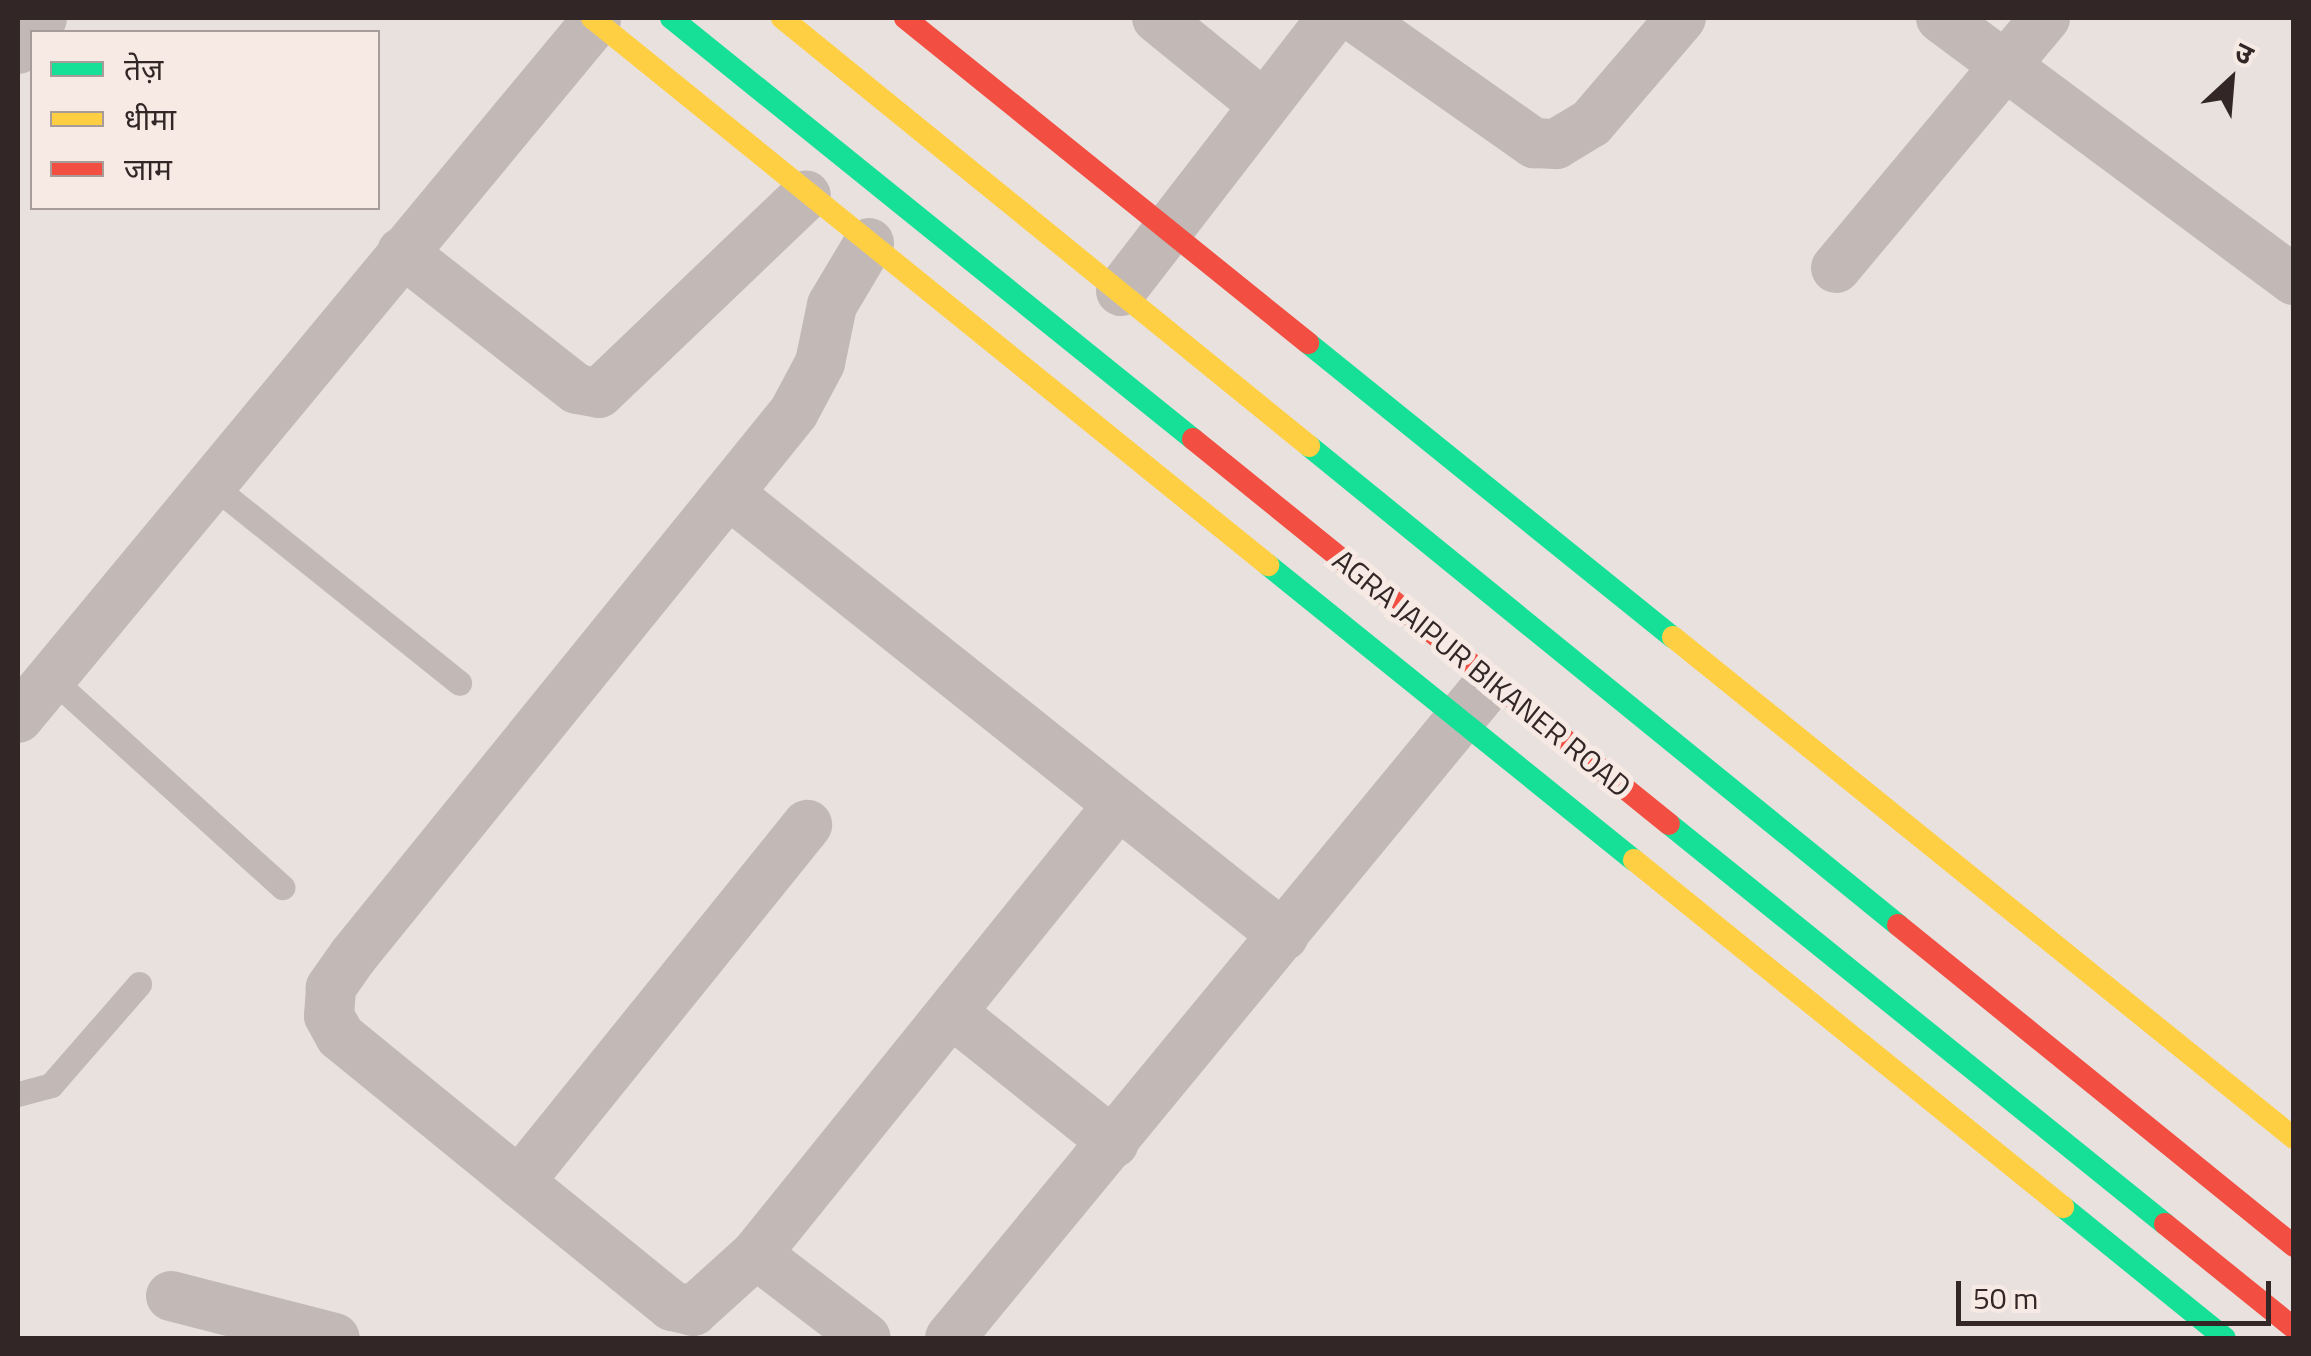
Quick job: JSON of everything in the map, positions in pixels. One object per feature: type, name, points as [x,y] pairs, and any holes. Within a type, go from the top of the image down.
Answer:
[{"type":"main road","name":"AGRA JAIPUR BIKANER ROAD","points":[[672,18],[2294,1328]]},
{"type":"main road","points":[[782,18],[2294,1246]]},
{"type":"main road","points":[[905,18],[1173,226],[2294,1138]]},
{"type":"main road","points":[[594,19],[1457,722],[2225,1338]]},
{"type":"street","points":[[1156,18],[1264,105]]},
{"type":"street","points":[[1121,291],[1332,18]]},
{"type":"street","points":[[1356,18],[1534,143],[1556,144],[1591,123],[1682,18]]},
{"type":"street","points":[[1941,18],[2294,280]]},
{"type":"street","points":[[1836,268],[2045,18]]},
{"type":"street","points":[[18,718],[594,19]]},
{"type":"street","points":[[402,252],[577,389],[599,393],[806,195]]},
{"type":"street","points":[[869,243],[832,305],[811,386],[729,494],[331,988],[329,1016],[340,1036],[672,1306],[711,1302],[756,1254],[954,1014],[1119,804]]},
{"type":"street","points":[[729,494],[1284,936]]},
{"type":"street","points":[[950,1338],[1492,680]]},
{"type":"street","points":[[519,1182],[807,825]]},
{"type":"street","points":[[954,1014],[1114,1143]]},
{"type":"street","points":[[756,1254],[866,1338]]},
{"type":"street","points":[[171,1296],[336,1338]]},
{"type":"lane","points":[[211,484],[458,682]]},
{"type":"lane","points":[[51,678],[282,887]]},
{"type":"lane","points":[[18,1094],[51,1086],[139,984]]},
{"type":"traffic: fast","points":[[671,18],[1193,439]]},
{"type":"traffic: fast","points":[[1308,343],[1673,637]]},
{"type":"traffic: fast","points":[[1309,446],[1898,925]]},
{"type":"traffic: fast","points":[[1268,565],[1634,860]]},
{"type":"traffic: fast","points":[[1669,824],[2165,1224]]},
{"type":"traffic: fast","points":[[2063,1207],[2225,1338]]},
{"type":"traffic: slow","points":[[592,18],[1268,565]]},
{"type":"traffic: slow","points":[[782,18],[1309,446]]},
{"type":"traffic: slow","points":[[1673,637],[2294,1138]]},
{"type":"traffic: slow","points":[[1634,860],[2063,1207]]},
{"type":"traffic: jam","points":[[905,18],[1308,343]]},
{"type":"traffic: jam","points":[[1193,439],[1669,824]]},
{"type":"traffic: jam","points":[[1898,925],[2294,1246]]},
{"type":"traffic: jam","points":[[2165,1224],[2294,1328]]}]
